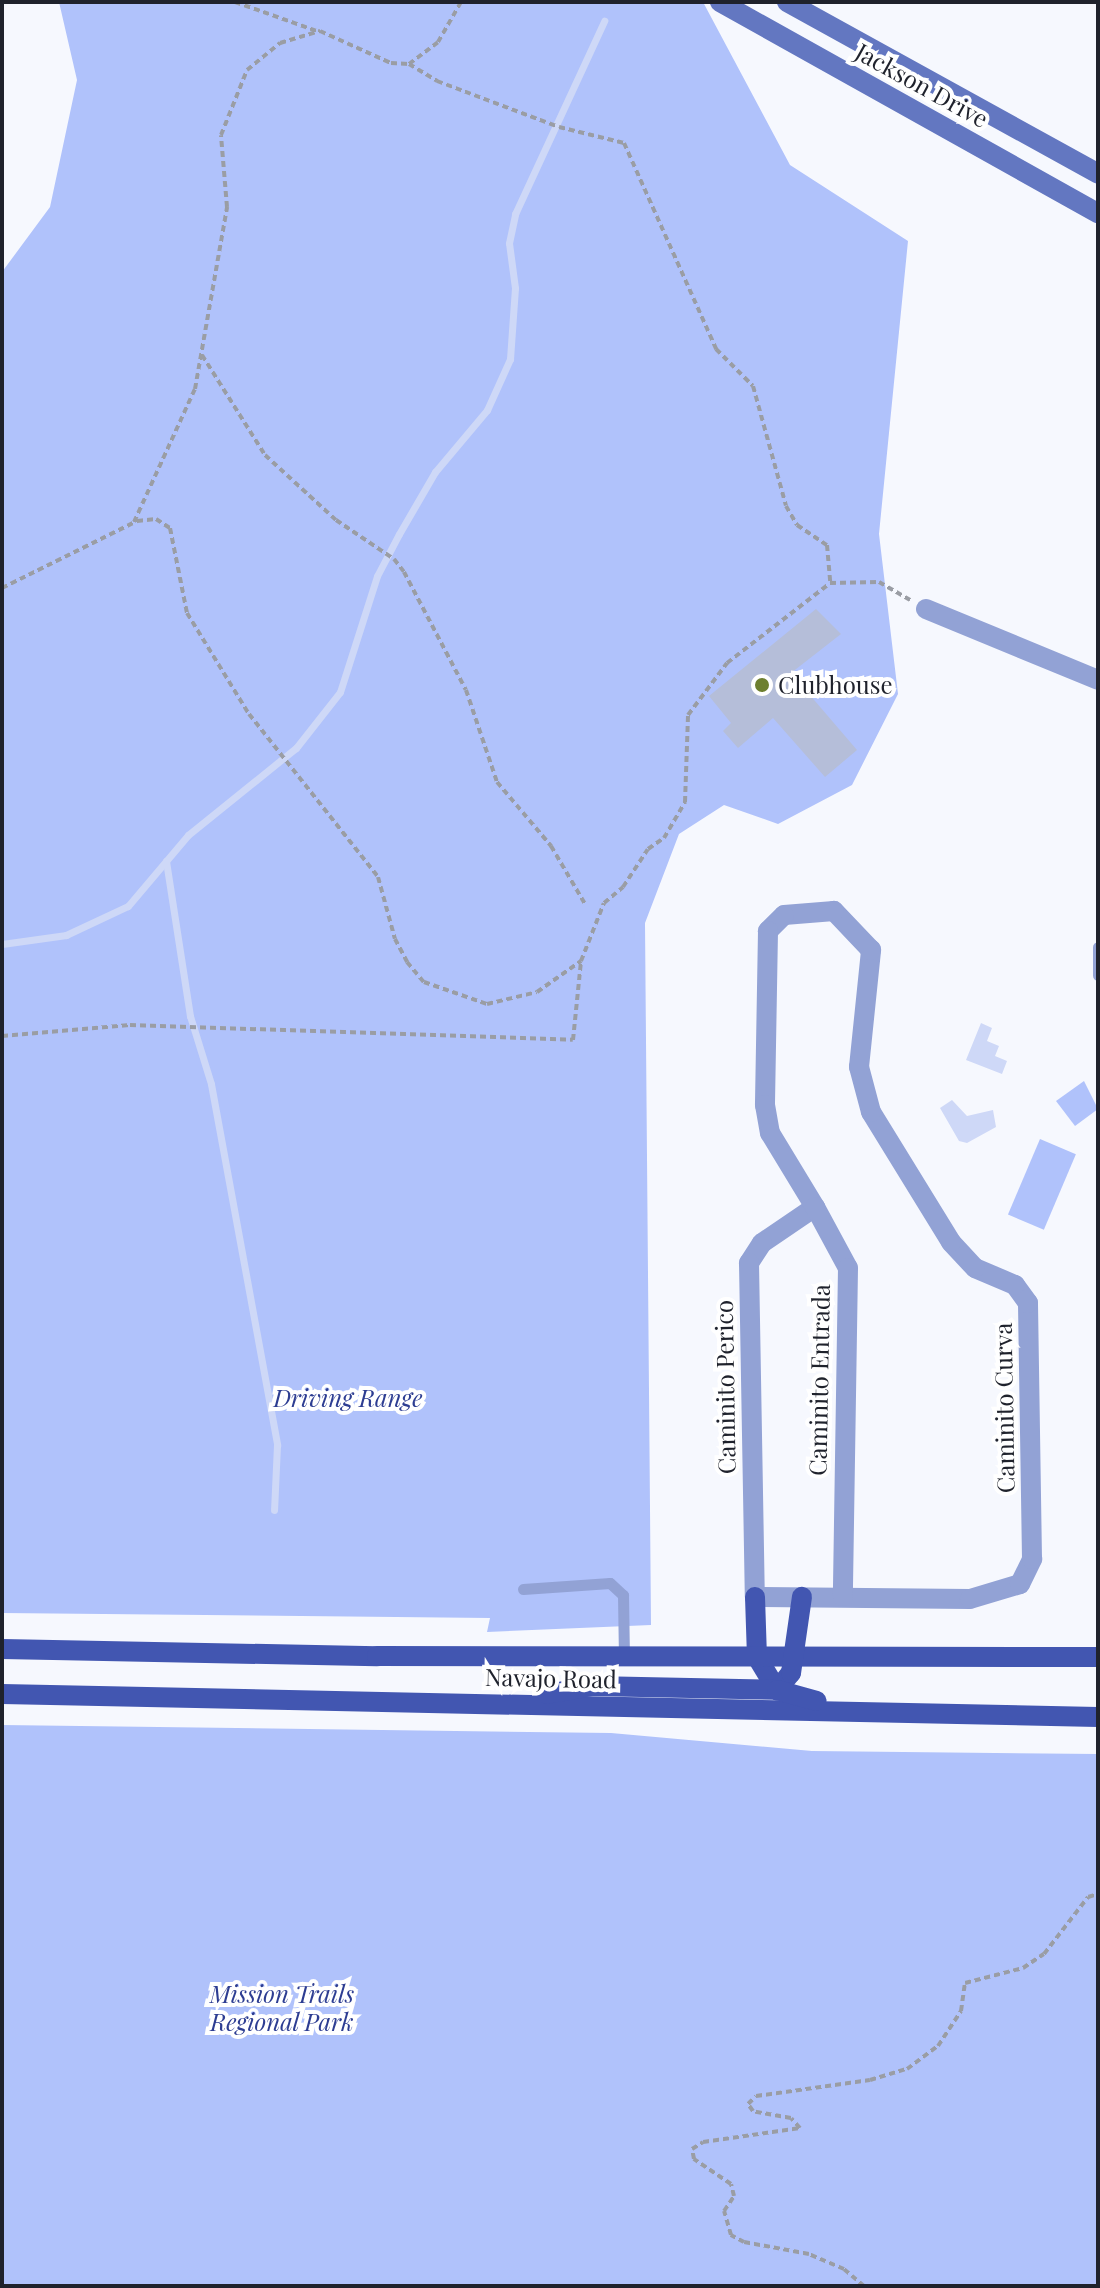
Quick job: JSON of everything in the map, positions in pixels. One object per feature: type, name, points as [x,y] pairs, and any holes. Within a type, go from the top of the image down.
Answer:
[{"type":"main road","name":"Jackson Drive","points":[[720,2],[1098,213]]},
{"type":"main road","name":"Jackson Drive","points":[[787,2],[1098,174]]},
{"type":"main road","points":[[755,1597],[757,1657],[777,1690]]},
{"type":"main road","points":[[777,1690],[791,1673],[790,1657],[802,1597]]},
{"type":"main road","name":"Navajo Road","points":[[2,1649],[624,1657],[1098,1657]]},
{"type":"main road","points":[[500,1702],[592,1686],[777,1690],[844,1709]]},
{"type":"main road","name":"Navajo Road","points":[[2,1694],[844,1709],[1098,1717]]},
{"type":"street","points":[[926,609],[1098,680]]},
{"type":"street","name":"Caminito Curva","points":[[767,946],[768,931],[784,915],[834,911],[871,950],[859,1067],[871,1112],[951,1242],[975,1268],[1015,1285],[1028,1303],[1032,1559],[1020,1584],[970,1599],[843,1596]]},
{"type":"street","name":"Caminito Entrada","points":[[767,946],[765,1105],[770,1133],[848,1268],[843,1596]]},
{"type":"street","name":"Caminito Perico","points":[[755,1597],[749,1263],[762,1243],[815,1207]]},
{"type":"street","points":[[755,1597],[843,1596]]},
{"type":"lane","points":[[1098,947],[1098,975]]},
{"type":"lane","points":[[523,1589],[610,1583],[623,1595],[624,1657]]},
{"type":"path","points":[[235,2],[320,31],[391,63],[409,64],[437,81],[559,127],[610,136],[624,143],[636,162],[716,349],[753,386],[786,506],[797,525],[827,545],[830,583]]},
{"type":"path","points":[[409,64],[438,42],[461,2]]},
{"type":"path","points":[[134,522],[195,389],[227,207],[221,135],[233,97],[247,70],[280,43],[320,31]]},
{"type":"path","points":[[201,353],[265,455],[336,520],[394,559],[466,690],[497,782],[551,846],[585,904]]},
{"type":"path","points":[[2,588],[134,522],[156,519],[170,528],[187,613],[274,746],[378,877],[395,939],[424,982],[487,1004],[510,1002],[537,992],[581,961]]},
{"type":"path","points":[[2,1036],[100,1026],[207,1026],[573,1040],[581,961],[604,903],[623,887],[648,849],[664,838],[685,802],[688,715],[703,688],[727,663],[830,583],[879,582],[926,609]]},
{"type":"path","points":[[864,2286],[844,2269],[809,2254],[744,2242],[731,2235],[724,2211],[734,2196],[731,2184],[694,2159],[692,2149],[703,2142],[800,2128],[791,2118],[753,2111],[748,2104],[756,2096],[870,2080],[907,2069],[938,2046],[961,2011],[965,1983],[1023,1968],[1044,1954],[1088,1897],[1098,1894]]},
{"type":"green space","name":"Driving Range","points":[[59,2],[703,2],[790,165],[908,241],[879,534],[898,694],[852,785],[778,824],[724,805],[679,834],[645,923],[651,1625],[487,1632],[490,1618],[2,1613],[2,272],[50,207],[77,80]]},
{"type":"green space","points":[[1084,1081],[1098,1109],[1075,1126],[1056,1101]]},
{"type":"green space","points":[[1040,1139],[1076,1154],[1044,1230],[1008,1214]]},
{"type":"green space","name":"Mission Trails Regional Park","points":[[2,1725],[611,1733],[812,1751],[1098,1754],[1098,2286],[2,2286]]},
{"type":"shaded area","points":[[981,1023],[992,1028],[987,1041],[999,1046],[995,1056],[1007,1061],[1002,1074],[966,1060]]},
{"type":"shaded area","points":[[952,1100],[967,1116],[993,1110],[996,1127],[967,1143],[959,1141],[940,1108]]},
{"type":"building","name":"Clubhouse","points":[[816,609],[841,634],[791,673],[857,750],[825,777],[773,718],[738,748],[723,731],[731,723],[709,696]]},
{"type":"waterway","points":[[2,944],[66,935],[128,906],[188,835],[296,748],[340,692],[377,576],[435,472],[487,410],[510,359],[515,288],[509,243],[515,214],[604,21]]},
{"type":"waterway","points":[[166,861],[190,1016],[211,1084],[277,1445],[274,1510]]},
{"type":"place","name":"Clubhouse","points":[[762,685]]}]
